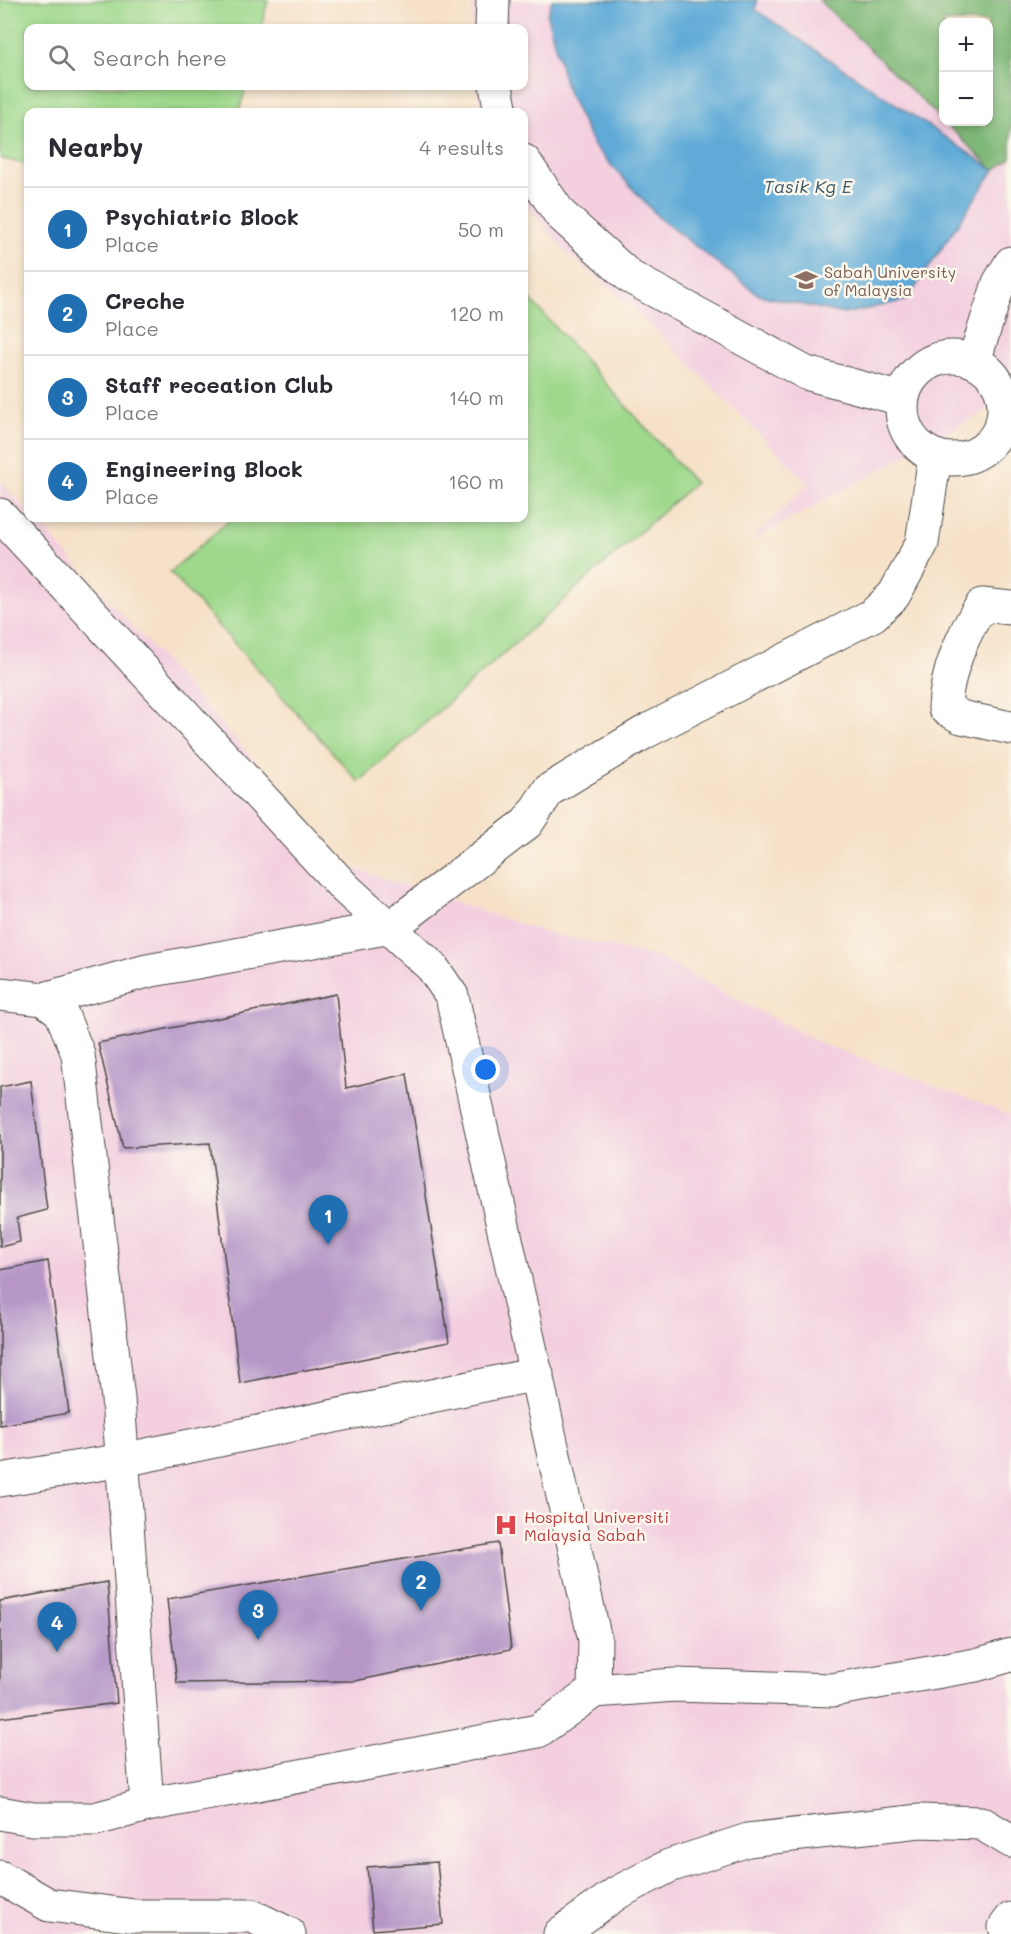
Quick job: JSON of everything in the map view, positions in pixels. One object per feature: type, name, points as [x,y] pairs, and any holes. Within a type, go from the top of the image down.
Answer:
[{"type":"lane","points":[[492,24],[493,0]]},
{"type":"lane","points":[[496,90],[500,108]]},
{"type":"lane","points":[[528,167],[560,214],[630,277],[806,373],[902,399]]},
{"type":"lane","points":[[974,362],[999,283],[1011,263]]},
{"type":"lane","points":[[943,357],[958,357],[974,362],[988,371],[999,386],[1007,421],[985,448],[970,456],[953,459],[935,456],[912,440],[901,413],[902,399],[912,378],[929,363],[943,357]]},
{"type":"lane","points":[[0,994],[44,999],[147,971],[391,927],[527,823],[549,790],[645,732],[873,615],[894,595],[922,543],[935,456]]},
{"type":"lane","points":[[0,515],[346,889],[391,927],[432,967],[452,996],[596,1640],[594,1691]]},
{"type":"lane","points":[[1011,608],[982,604],[976,612],[945,689],[945,708],[961,717],[1011,728]]},
{"type":"lane","points":[[44,999],[61,1012],[78,1054],[118,1399],[147,1805]]},
{"type":"lane","points":[[0,1480],[123,1460],[537,1374]]},
{"type":"lane","points":[[0,1813],[33,1819],[95,1819],[147,1805],[538,1731],[594,1691],[675,1685],[832,1690],[976,1665],[1011,1655]]},
{"type":"lane","points":[[560,1934],[617,1893],[669,1866],[748,1840],[920,1821],[981,1822],[1011,1841]]},
{"type":"lane","points":[[0,1877],[49,1905],[135,1916],[252,1916],[289,1934]]},
{"type":"shaded area","name":"Sabah University of Malaysia","points":[[473,0],[1011,0],[1011,397],[748,543],[809,484],[631,306],[569,255],[528,207],[528,108],[481,108],[478,90],[528,90],[528,24],[472,24]]},
{"type":"shaded area","name":"Hospital Universiti Malaysia Sabah","points":[[0,481],[24,508],[24,522],[38,522],[352,868],[547,933],[657,957],[822,1044],[1011,1115],[1011,1934],[0,1934]]},
{"type":"green space","points":[[0,0],[268,0],[262,24],[24,24],[24,90],[245,90],[240,108],[24,108],[24,164],[0,158]]},
{"type":"green space","points":[[819,0],[1011,0],[1011,158],[994,170],[948,126],[993,126],[993,18],[939,18],[939,117]]},
{"type":"green space","points":[[528,296],[695,483],[359,782],[170,572],[227,522],[528,522]]},
{"type":"water","name":"Tasik Kg E","points":[[552,0],[757,0],[756,10],[994,170],[907,300],[844,314],[759,295],[660,219],[594,146],[567,91],[547,15]]},
{"type":"building","points":[[336,994],[346,1088],[407,1074],[449,1342],[240,1383],[210,1143],[123,1148],[98,1043]]},
{"type":"building","points":[[31,1081],[47,1210],[17,1218],[20,1242],[0,1247],[0,1087]]},
{"type":"building","points":[[48,1261],[69,1413],[0,1425],[0,1270]]},
{"type":"building","points":[[498,1543],[511,1649],[355,1681],[177,1683],[167,1599]]},
{"type":"building","points":[[107,1582],[117,1703],[0,1718],[0,1601]]},
{"type":"building","points":[[437,1862],[443,1924],[373,1930],[367,1867]]},
{"type":"place","name":"Sabah University of Malaysia","points":[[806,280]]},
{"type":"place","name":"Psychiatric Block","points":[[328,1245]]},
{"type":"place","name":"Hospital Universiti Malaysia Sabah","points":[[506,1525]]},
{"type":"place","name":"Creche","points":[[421,1611]]},
{"type":"place","name":"Staff receation Club","points":[[258,1640]]},
{"type":"place","name":"Engineering Block","points":[[57,1652]]}]
